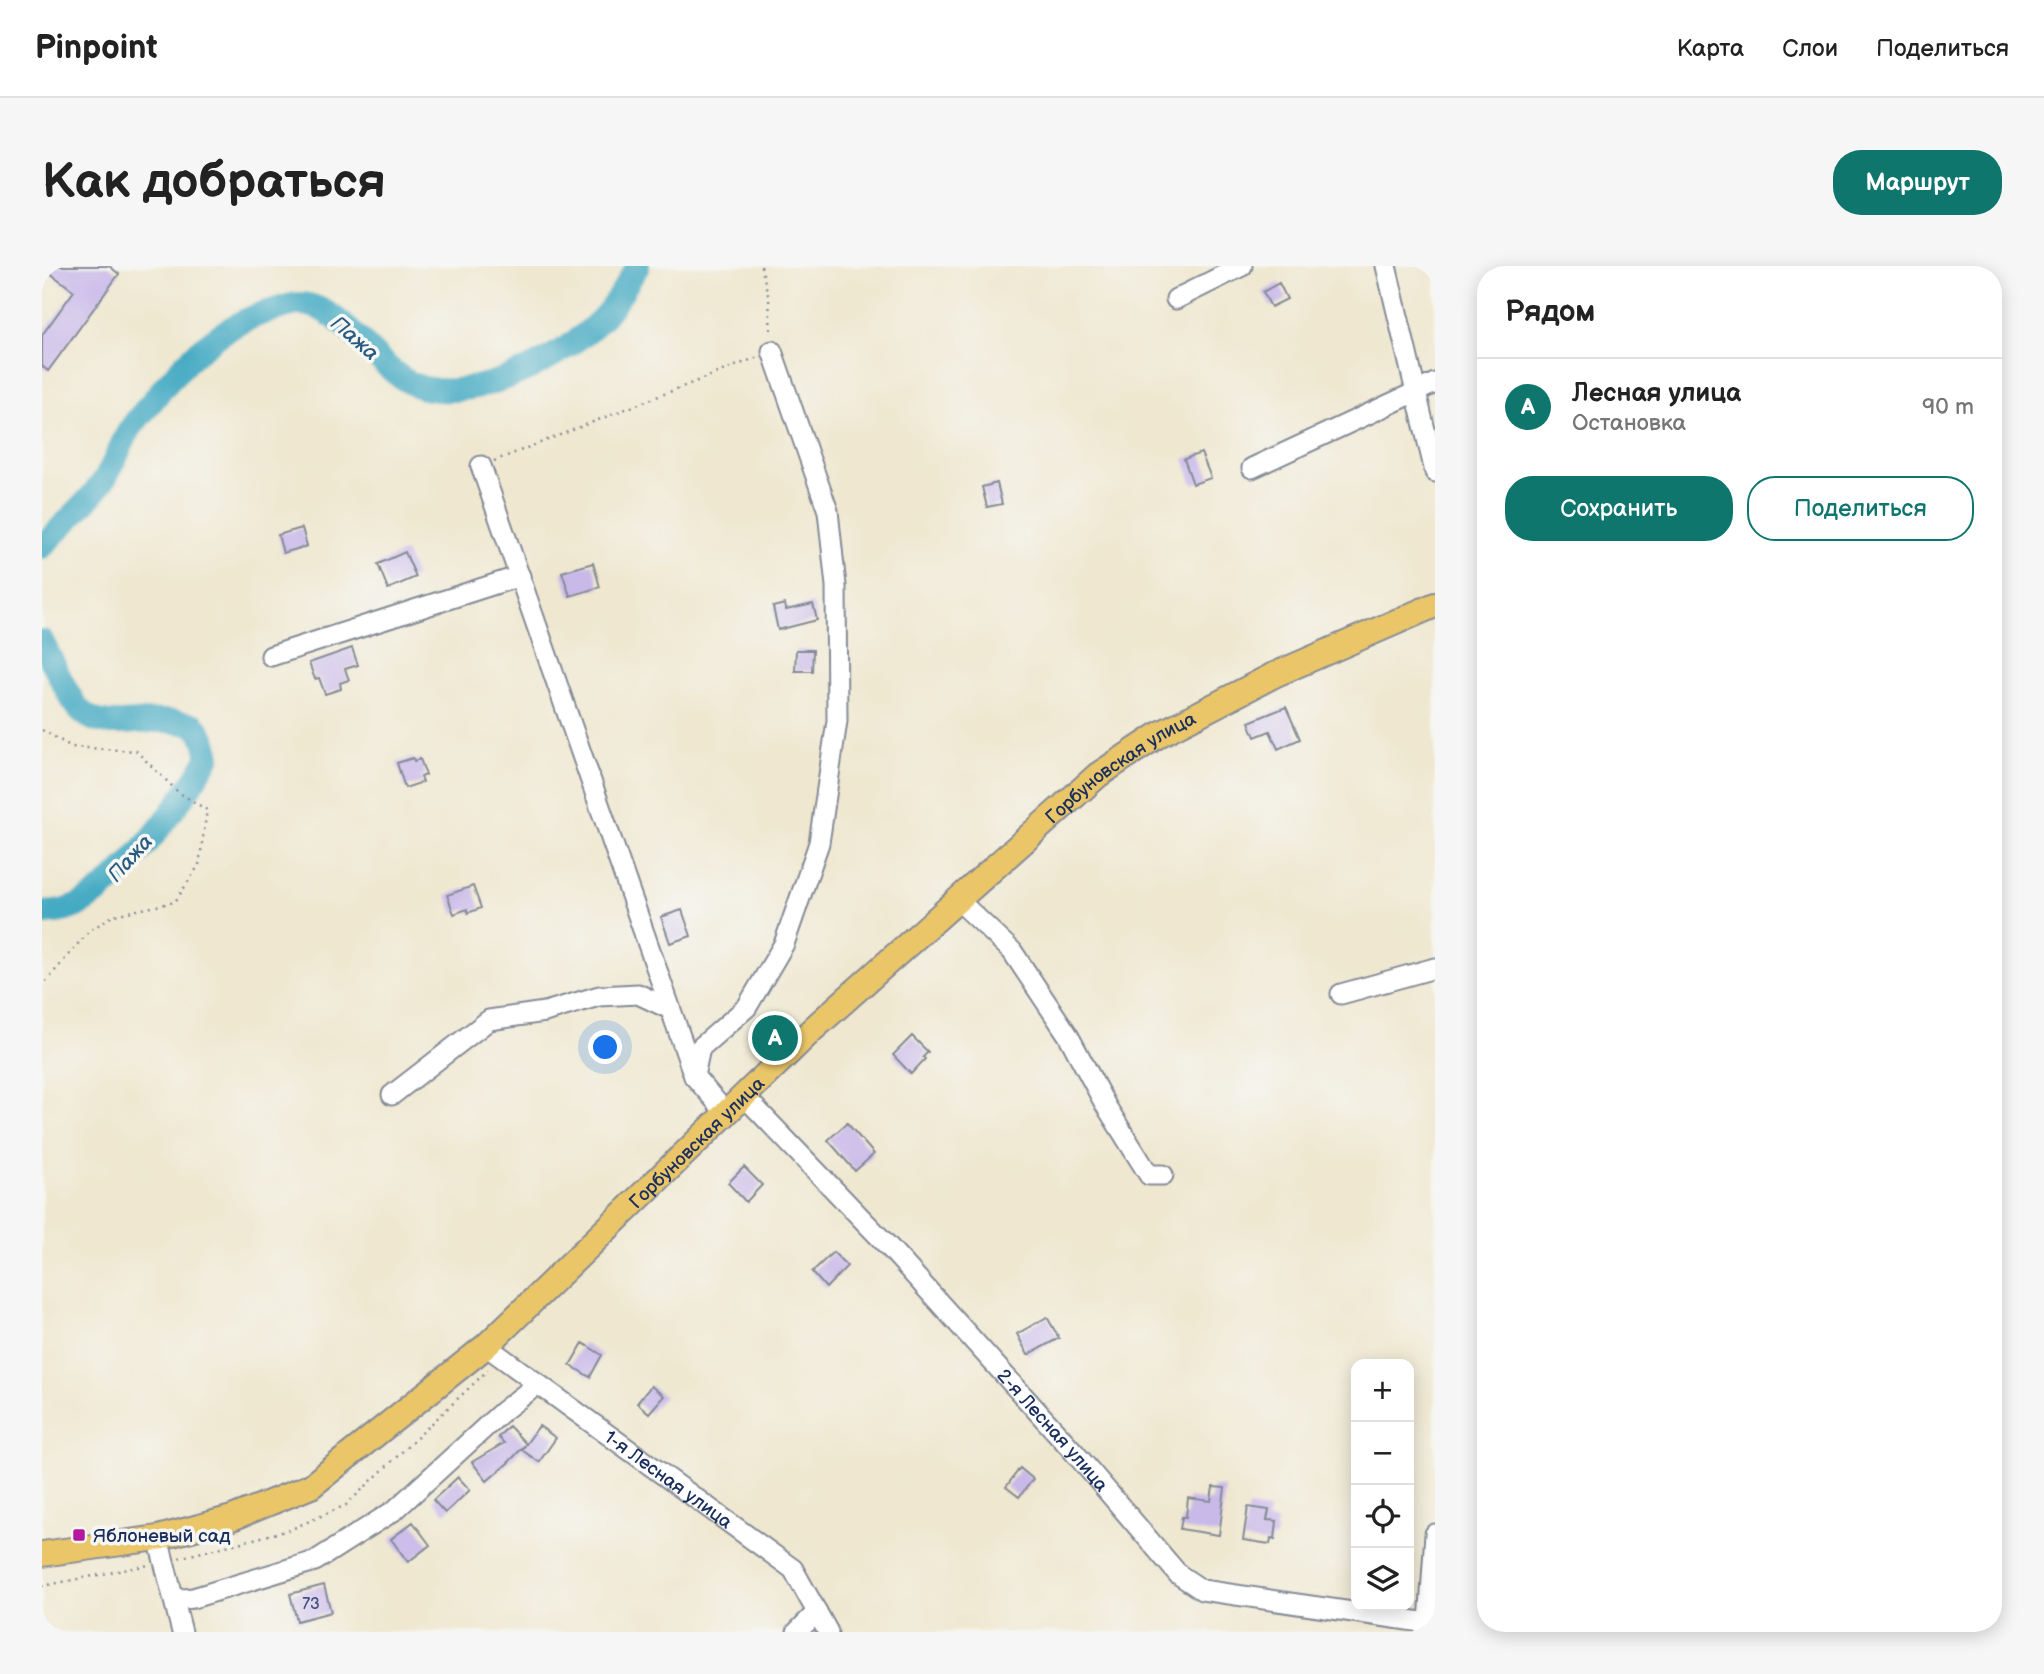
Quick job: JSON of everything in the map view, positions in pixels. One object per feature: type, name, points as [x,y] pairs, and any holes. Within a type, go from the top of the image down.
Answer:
[{"type":"main road","name":"Горбуновская улица","points":[[42,1553],[158,1538],[232,1518],[311,1486],[486,1346],[814,1028],[1098,775],[1160,734],[1274,675],[1435,605]]},
{"type":"street","points":[[1176,299],[1242,266]]},
{"type":"street","points":[[1385,266],[1435,472]]},
{"type":"street","points":[[694,1076],[700,1048],[747,1006],[784,944],[819,843],[837,721],[836,586],[828,511],[772,351]]},
{"type":"street","points":[[1252,468],[1435,383]]},
{"type":"street","points":[[481,466],[694,1076],[726,1113]]},
{"type":"street","points":[[271,656],[520,576]]},
{"type":"street","points":[[958,900],[1012,951],[1068,1035],[1106,1106],[1149,1175],[1163,1175]]},
{"type":"street","points":[[1340,994],[1435,968]]},
{"type":"street","points":[[392,1096],[489,1020],[545,1012],[599,996],[638,993],[670,1009]]},
{"type":"street","name":"2-я Лесная улица","points":[[744,1096],[889,1247],[1074,1452],[1178,1574],[1202,1590],[1432,1624]]},
{"type":"street","name":"1-я Лесная улица","points":[[486,1346],[793,1569],[828,1632]]},
{"type":"street","points":[[175,1600],[193,1598],[315,1561],[395,1510],[503,1410],[538,1384]]},
{"type":"street","points":[[1432,1624],[1435,1534]]},
{"type":"street","points":[[158,1538],[182,1632]]},
{"type":"street","points":[[797,1632],[817,1612]]},
{"type":"path","points":[[481,466],[772,351],[769,299],[761,266]]},
{"type":"path","points":[[42,730],[72,747],[136,751],[178,792],[207,810],[199,865],[176,902],[114,915],[89,931],[42,986]]},
{"type":"building","points":[[55,266],[109,266],[119,274],[48,371],[42,366],[42,335],[74,291],[50,273]]},
{"type":"building","points":[[1279,283],[1287,299],[1271,307],[1263,292]]},
{"type":"building","points":[[1201,453],[1211,478],[1193,484],[1184,459]]},
{"type":"building","points":[[997,483],[1002,504],[987,507],[982,487]]},
{"type":"building","points":[[302,528],[307,546],[283,553],[278,535]]},
{"type":"building","points":[[405,552],[416,577],[388,589],[378,564]]},
{"type":"building","points":[[593,563],[600,587],[570,596],[562,572]]},
{"type":"building","points":[[785,604],[786,610],[813,604],[817,620],[778,630],[773,607]]},
{"type":"building","points":[[352,648],[358,665],[345,669],[349,680],[340,683],[341,689],[325,694],[309,663]]},
{"type":"building","points":[[796,650],[813,650],[812,671],[795,671]]},
{"type":"building","points":[[1286,707],[1300,739],[1278,749],[1270,731],[1255,737],[1249,722]]},
{"type":"building","points":[[413,758],[414,761],[420,759],[426,775],[421,777],[423,782],[405,788],[397,763]]},
{"type":"building","points":[[473,886],[481,908],[454,914],[447,895]]},
{"type":"building","points":[[682,910],[691,936],[670,943],[661,917]]},
{"type":"building","points":[[912,1036],[928,1052],[911,1074],[893,1055]]},
{"type":"building","points":[[847,1123],[874,1154],[855,1171],[828,1140]]},
{"type":"building","points":[[744,1167],[762,1185],[746,1202],[728,1183]]},
{"type":"building","points":[[833,1252],[847,1266],[826,1288],[812,1272]]},
{"type":"building","points":[[1047,1317],[1059,1338],[1028,1355],[1017,1334]]},
{"type":"building","points":[[583,1343],[602,1355],[590,1377],[570,1365]]},
{"type":"building","points":[[651,1386],[664,1396],[649,1413],[637,1403]]},
{"type":"building","points":[[509,1426],[526,1444],[487,1481],[472,1462],[504,1443],[498,1437]]},
{"type":"building","points":[[539,1426],[556,1438],[539,1462],[522,1450]]},
{"type":"building","points":[[1020,1468],[1033,1479],[1019,1497],[1006,1487]]},
{"type":"building","points":[[458,1477],[470,1490],[445,1513],[433,1500]]},
{"type":"building","points":[[1213,1487],[1225,1488],[1219,1535],[1180,1529],[1182,1517],[1186,1517],[1188,1498],[1211,1501]]},
{"type":"building","points":[[1248,1507],[1269,1510],[1267,1520],[1277,1521],[1275,1539],[1271,1538],[1270,1544],[1243,1540]]},
{"type":"building","points":[[413,1522],[430,1545],[408,1562],[391,1539]]},
{"type":"building","points":[[324,1585],[331,1612],[297,1621],[290,1594]]},
{"type":"waterway","name":"Пажа","points":[[42,547],[96,490],[110,470],[129,430],[189,359],[220,335],[255,316],[290,305],[315,307],[330,315],[387,366],[415,385],[438,390],[463,389],[518,374],[568,346],[606,314],[638,266]]},
{"type":"waterway","name":"Пажа","points":[[42,641],[66,689],[83,713],[100,722],[162,721],[195,725],[205,740],[209,757],[155,834],[121,872],[83,903],[66,910],[42,913]]},
{"type":"place","name":"Лесная улица","points":[[775,1038]]},
{"type":"place","name":"Яблоневый сад","points":[[79,1535]]}]
